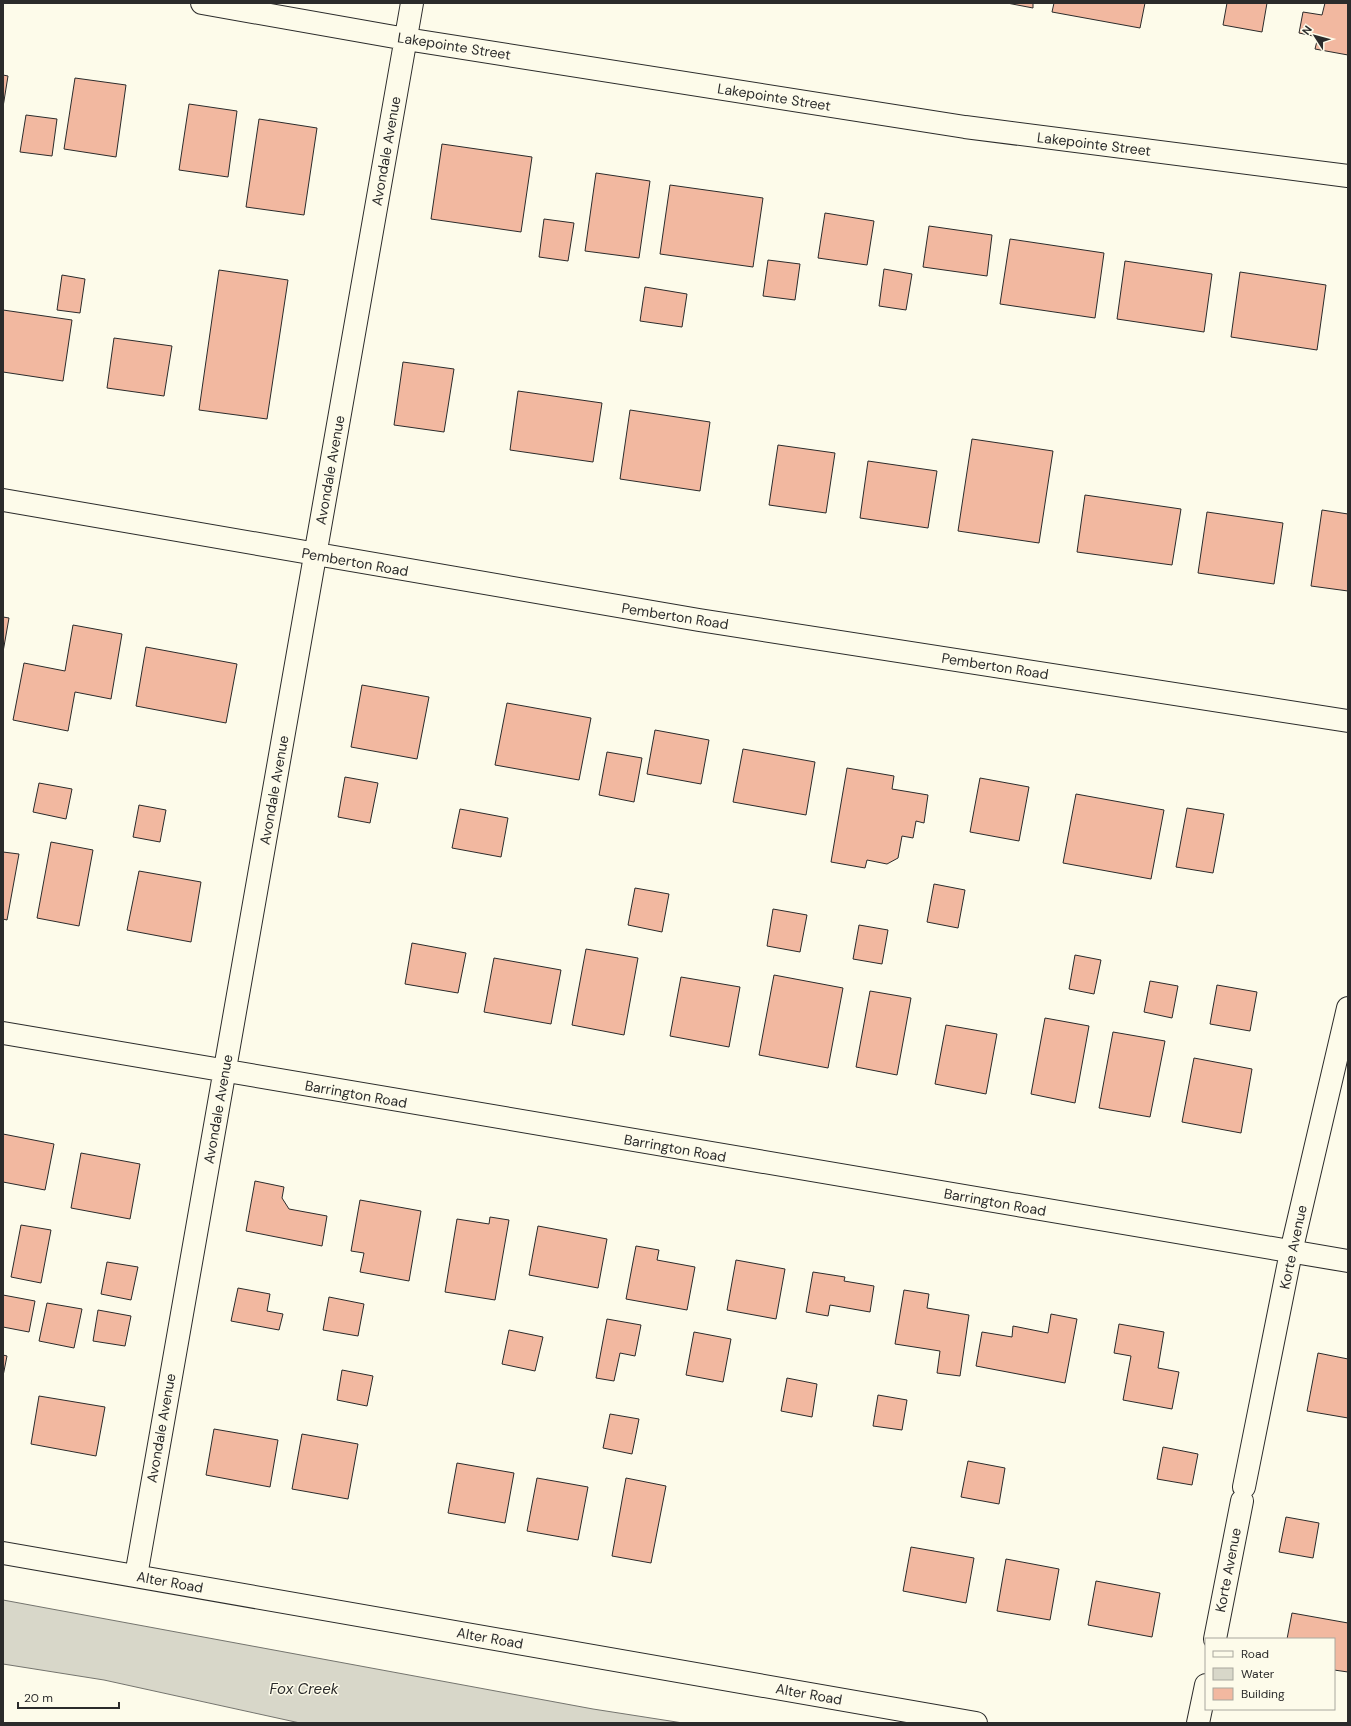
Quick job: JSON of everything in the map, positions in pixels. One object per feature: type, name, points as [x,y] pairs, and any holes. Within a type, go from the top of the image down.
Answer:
[{"type":"street","name":"Lakepointe Street","points":[[202,3],[406,38],[965,127],[1348,176]]},
{"type":"street","name":"Avondale Avenue","points":[[136,1576],[412,3]]},
{"type":"street","name":"Pemberton Road","points":[[3,500],[699,620],[1348,721]]},
{"type":"street","name":"Korte Avenue","points":[[1215,1638],[1291,1252],[1348,1008]]},
{"type":"street","name":"Barrington Road","points":[[3,1033],[225,1072],[1348,1261]]},
{"type":"street","name":"Alter Road","points":[[3,1553],[976,1723]]},
{"type":"street","points":[[1198,1723],[1205,1690]]},
{"type":"water","name":"Fox Creek","points":[[3,1600],[593,1709],[683,1723],[300,1723],[104,1680],[3,1664]]},
{"type":"building","points":[[1007,3],[1033,3],[1033,8]]},
{"type":"building","points":[[1054,3],[1145,3],[1140,28],[1052,12]]},
{"type":"building","points":[[1227,3],[1267,3],[1262,32],[1223,25]]},
{"type":"building","points":[[1325,3],[1348,3],[1348,55],[1315,49],[1318,37],[1299,33],[1303,12],[1322,15]]},
{"type":"building","points":[[3,75],[8,76],[3,107]]},
{"type":"building","points":[[75,78],[126,85],[116,157],[64,149]]},
{"type":"building","points":[[189,104],[237,111],[228,177],[179,170]]},
{"type":"building","points":[[26,115],[57,119],[52,156],[20,152]]},
{"type":"building","points":[[259,119],[317,128],[304,215],[246,207]]},
{"type":"building","points":[[442,144],[532,157],[521,232],[431,219]]},
{"type":"building","points":[[596,173],[650,181],[639,258],[585,251]]},
{"type":"building","points":[[670,185],[763,198],[753,267],[660,254]]},
{"type":"building","points":[[825,213],[874,221],[867,265],[818,258]]},
{"type":"building","points":[[544,219],[574,223],[568,261],[539,257]]},
{"type":"building","points":[[929,226],[992,235],[987,276],[923,267]]},
{"type":"building","points":[[1010,239],[1104,253],[1095,318],[1000,304]]},
{"type":"building","points":[[768,260],[800,264],[795,300],[763,296]]},
{"type":"building","points":[[1125,261],[1212,274],[1204,332],[1117,319]]},
{"type":"building","points":[[884,269],[912,274],[906,310],[879,306]]},
{"type":"building","points":[[219,270],[288,280],[267,419],[199,410]]},
{"type":"building","points":[[1240,272],[1326,285],[1317,350],[1231,337]]},
{"type":"building","points":[[62,275],[85,279],[80,313],[57,310]]},
{"type":"building","points":[[645,287],[687,294],[682,327],[640,321]]},
{"type":"building","points":[[3,310],[72,320],[63,381],[3,372]]},
{"type":"building","points":[[114,338],[172,346],[164,396],[107,388]]},
{"type":"building","points":[[403,362],[454,369],[444,432],[394,425]]},
{"type":"building","points":[[518,391],[602,403],[593,462],[510,450]]},
{"type":"building","points":[[630,410],[710,422],[700,491],[620,479]]},
{"type":"building","points":[[972,439],[1053,451],[1039,543],[958,531]]},
{"type":"building","points":[[778,445],[835,453],[826,513],[769,505]]},
{"type":"building","points":[[868,461],[937,471],[928,528],[860,518]]},
{"type":"building","points":[[1085,495],[1181,509],[1172,565],[1077,552]]},
{"type":"building","points":[[1322,510],[1348,514],[1348,591],[1311,586]]},
{"type":"building","points":[[1207,512],[1283,523],[1274,584],[1198,573]]},
{"type":"building","points":[[3,617],[9,618],[3,652]]},
{"type":"building","points":[[73,625],[122,634],[111,699],[75,692],[68,731],[13,720],[24,663],[65,671]]},
{"type":"building","points":[[146,647],[237,664],[226,723],[136,706]]},
{"type":"building","points":[[362,685],[429,697],[417,759],[351,747]]},
{"type":"building","points":[[507,703],[591,718],[579,780],[495,765]]},
{"type":"building","points":[[655,730],[709,740],[701,784],[647,774]]},
{"type":"building","points":[[743,749],[815,762],[806,815],[733,802]]},
{"type":"building","points":[[607,752],[642,758],[634,802],[599,795]]},
{"type":"building","points":[[847,768],[894,776],[892,789],[928,795],[924,823],[916,821],[913,838],[902,836],[898,858],[887,864],[867,860],[865,868],[831,862]]},
{"type":"building","points":[[345,777],[378,783],[370,823],[338,817]]},
{"type":"building","points":[[980,778],[1029,787],[1019,841],[970,832]]},
{"type":"building","points":[[39,783],[72,789],[66,819],[33,812]]},
{"type":"building","points":[[1076,794],[1164,810],[1151,879],[1063,863]]},
{"type":"building","points":[[139,805],[166,810],[160,842],[133,837]]},
{"type":"building","points":[[1187,808],[1224,814],[1213,873],[1176,867]]},
{"type":"building","points":[[460,809],[508,818],[501,857],[452,848]]},
{"type":"building","points":[[51,842],[93,850],[79,926],[37,918]]},
{"type":"building","points":[[3,852],[19,854],[7,920],[3,919]]},
{"type":"building","points":[[139,871],[201,882],[191,942],[127,930]]},
{"type":"building","points":[[934,884],[965,890],[958,928],[927,922]]},
{"type":"building","points":[[635,888],[669,894],[662,932],[628,925]]},
{"type":"building","points":[[773,909],[807,915],[800,952],[767,946]]},
{"type":"building","points":[[859,925],[888,930],[882,964],[853,959]]},
{"type":"building","points":[[412,943],[466,953],[458,993],[405,984]]},
{"type":"building","points":[[586,949],[638,958],[624,1035],[572,1025]]},
{"type":"building","points":[[1075,955],[1101,960],[1094,994],[1069,989]]},
{"type":"building","points":[[494,958],[561,970],[551,1024],[484,1012]]},
{"type":"building","points":[[774,975],[843,988],[828,1068],[759,1055]]},
{"type":"building","points":[[681,977],[740,987],[729,1047],[670,1036]]},
{"type":"building","points":[[1150,981],[1178,986],[1172,1018],[1144,1012]]},
{"type":"building","points":[[1217,985],[1257,992],[1250,1031],[1210,1024]]},
{"type":"building","points":[[870,991],[911,998],[897,1075],[856,1067]]},
{"type":"building","points":[[1045,1018],[1089,1026],[1075,1103],[1031,1094]]},
{"type":"building","points":[[946,1025],[997,1034],[986,1094],[935,1084]]},
{"type":"building","points":[[1113,1032],[1165,1041],[1150,1117],[1099,1108]]},
{"type":"building","points":[[1194,1058],[1252,1069],[1241,1133],[1182,1122]]},
{"type":"building","points":[[3,1134],[54,1144],[45,1190],[3,1182]]},
{"type":"building","points":[[81,1153],[140,1164],[130,1219],[71,1208]]},
{"type":"building","points":[[255,1181],[284,1187],[282,1198],[289,1209],[327,1216],[322,1246],[246,1231]]},
{"type":"building","points":[[360,1200],[421,1211],[409,1281],[360,1272],[364,1253],[351,1251]]},
{"type":"building","points":[[490,1217],[509,1220],[495,1300],[445,1292],[457,1219],[489,1224]]},
{"type":"building","points":[[21,1225],[51,1230],[41,1283],[11,1277]]},
{"type":"building","points":[[538,1226],[607,1239],[598,1288],[529,1275]]},
{"type":"building","points":[[636,1246],[659,1250],[657,1260],[695,1267],[687,1310],[626,1299]]},
{"type":"building","points":[[736,1260],[785,1269],[776,1319],[727,1310]]},
{"type":"building","points":[[107,1262],[138,1267],[131,1300],[101,1294]]},
{"type":"building","points":[[813,1272],[845,1277],[844,1281],[874,1286],[870,1312],[830,1305],[828,1316],[806,1312]]},
{"type":"building","points":[[238,1288],[270,1294],[267,1311],[283,1314],[279,1330],[231,1321]]},
{"type":"building","points":[[904,1290],[929,1294],[927,1308],[969,1315],[960,1376],[937,1373],[940,1351],[895,1344]]},
{"type":"building","points":[[3,1295],[35,1301],[29,1332],[3,1327]]},
{"type":"building","points":[[329,1297],[364,1304],[358,1336],[323,1330]]},
{"type":"building","points":[[47,1303],[82,1309],[74,1348],[39,1341]]},
{"type":"building","points":[[98,1310],[131,1316],[125,1346],[93,1341]]},
{"type":"building","points":[[1051,1314],[1077,1319],[1065,1383],[976,1366],[982,1332],[1012,1337],[1013,1326],[1048,1333]]},
{"type":"building","points":[[607,1319],[641,1325],[635,1356],[620,1353],[614,1381],[596,1378]]},
{"type":"building","points":[[1119,1324],[1164,1332],[1158,1368],[1179,1372],[1172,1409],[1123,1400],[1131,1356],[1114,1353]]},
{"type":"building","points":[[509,1330],[543,1337],[535,1371],[502,1364]]},
{"type":"building","points":[[694,1332],[731,1339],[723,1382],[686,1375]]},
{"type":"building","points":[[1318,1353],[1348,1359],[1348,1418],[1307,1411]]},
{"type":"building","points":[[3,1355],[7,1356],[3,1376]]},
{"type":"building","points":[[342,1370],[373,1376],[367,1406],[337,1400]]},
{"type":"building","points":[[787,1378],[817,1384],[812,1417],[781,1411]]},
{"type":"building","points":[[878,1395],[907,1400],[902,1430],[873,1426]]},
{"type":"building","points":[[39,1396],[105,1407],[96,1456],[31,1444]]},
{"type":"building","points":[[610,1414],[639,1419],[632,1454],[603,1448]]},
{"type":"building","points":[[214,1429],[278,1440],[270,1487],[206,1475]]},
{"type":"building","points":[[302,1434],[358,1444],[348,1499],[292,1489]]},
{"type":"building","points":[[1163,1447],[1198,1454],[1192,1485],[1157,1479]]},
{"type":"building","points":[[968,1461],[1005,1468],[999,1504],[961,1497]]},
{"type":"building","points":[[457,1463],[514,1473],[505,1523],[448,1513]]},
{"type":"building","points":[[537,1478],[588,1487],[578,1540],[527,1531]]},
{"type":"building","points":[[626,1478],[666,1486],[651,1563],[612,1556]]},
{"type":"building","points":[[1286,1517],[1319,1523],[1313,1558],[1279,1552]]},
{"type":"building","points":[[911,1547],[974,1558],[966,1603],[903,1591]]},
{"type":"building","points":[[1006,1559],[1059,1569],[1050,1620],[997,1611]]},
{"type":"building","points":[[1096,1581],[1160,1593],[1152,1637],[1088,1625]]},
{"type":"building","points":[[1292,1613],[1348,1623],[1348,1672],[1335,1670],[1335,1638],[1287,1638]]}]
